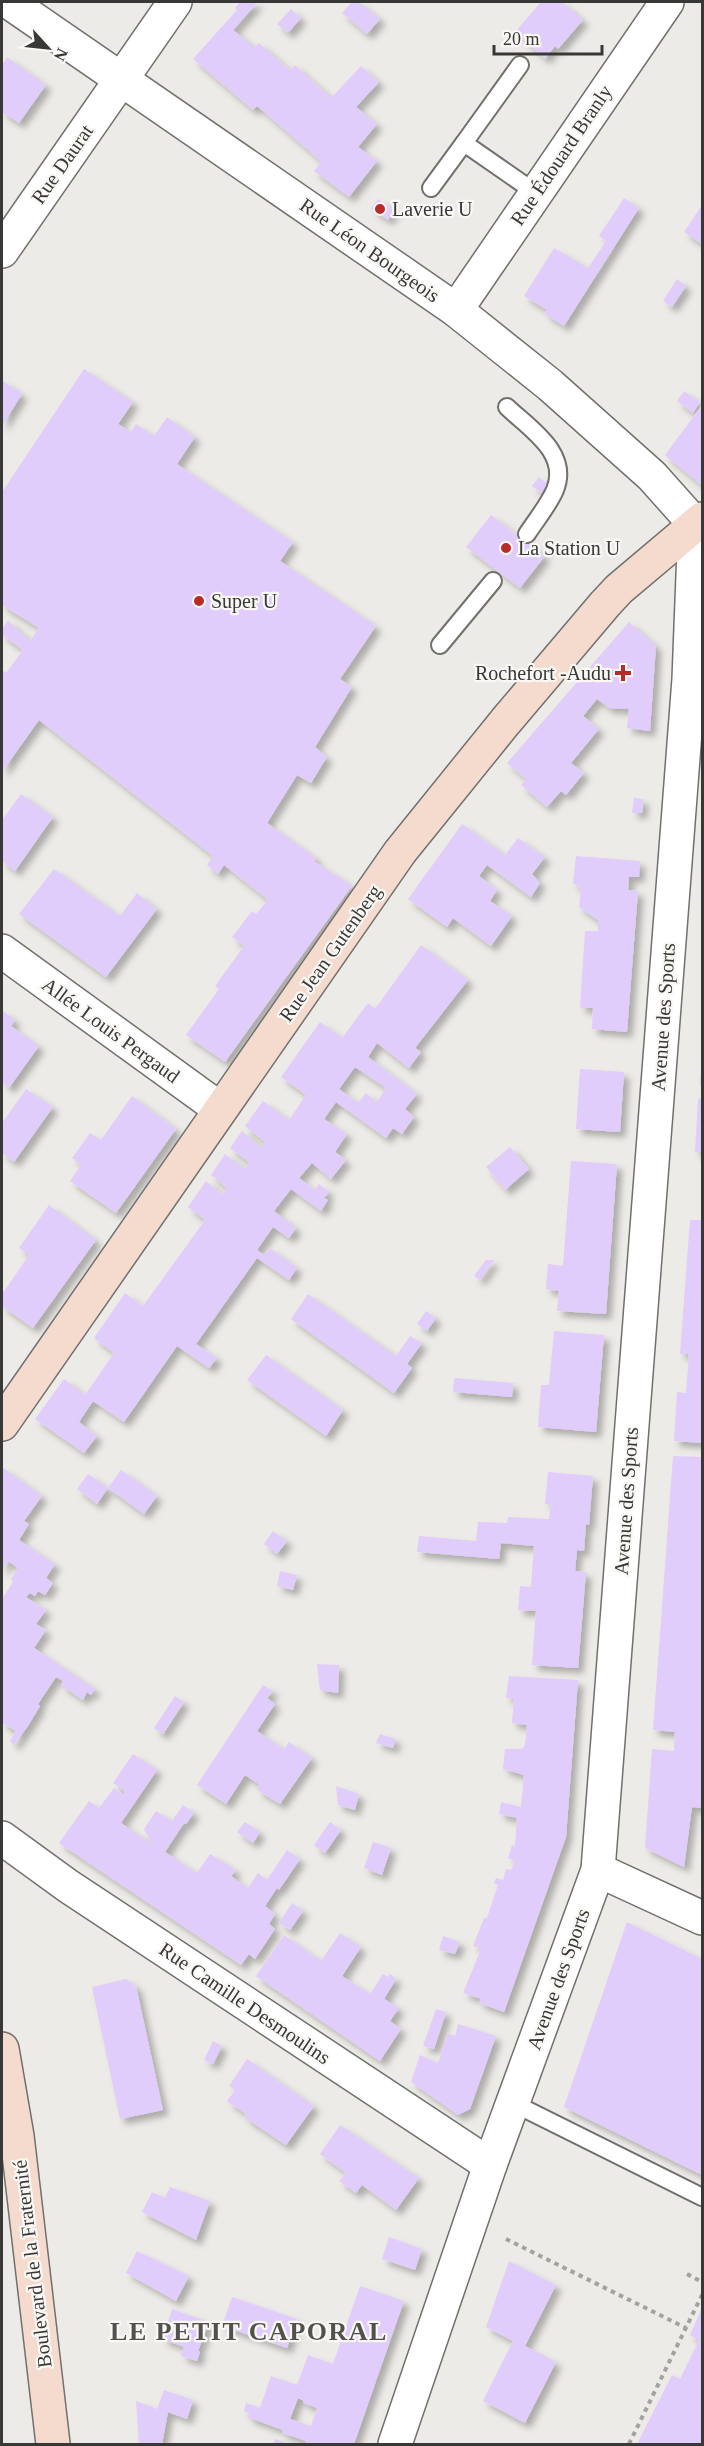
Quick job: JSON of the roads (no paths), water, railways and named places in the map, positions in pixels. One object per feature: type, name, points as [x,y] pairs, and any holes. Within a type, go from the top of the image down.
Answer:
[{"type":"main road","name":"Rue Jean Gutenberg","points":[[2,1424],[400,852],[619,589],[700,525]]},
{"type":"main road","name":"Boulevard de la Fraternité","points":[[2,2049],[9,2140],[53,2445]]},
{"type":"street","name":"Rue Léon Bourgeois","points":[[9,2],[456,310],[550,385],[652,476],[700,525]]},
{"type":"street","name":"Rue Daurat","points":[[2,251],[175,2]]},
{"type":"street","name":"Rue Édouard Branly","points":[[456,310],[667,2]]},
{"type":"street","name":"Avenue des Sports","points":[[402,2442],[490,2165],[598,1870],[700,525]]},
{"type":"street","name":"Allée Louis Pergaud","points":[[2,951],[220,1109]]},
{"type":"street","name":"Rue Camille Desmoulins","points":[[2,1838],[68,1886],[490,2165]]},
{"type":"street","points":[[598,1870],[702,1918]]},
{"type":"lane","points":[[431,188],[520,64]]},
{"type":"lane","points":[[464,143],[536,193]]},
{"type":"lane","points":[[507,407],[549,446],[557,459],[555,489],[527,534]]},
{"type":"lane","points":[[440,645],[493,581]]},
{"type":"lane","points":[[513,2103],[702,2197]]},
{"type":"place","name":"Laverie U","points":[[380,209]]},
{"type":"place","name":"La Station U","points":[[506,548]]},
{"type":"place","name":"Super U","points":[[199,601]]},
{"type":"place","name":"Rochefort -Audu","points":[[623,673]]},
{"type":"district","name":"LE PETIT CAPORAL","points":[[249,2331]]}]
